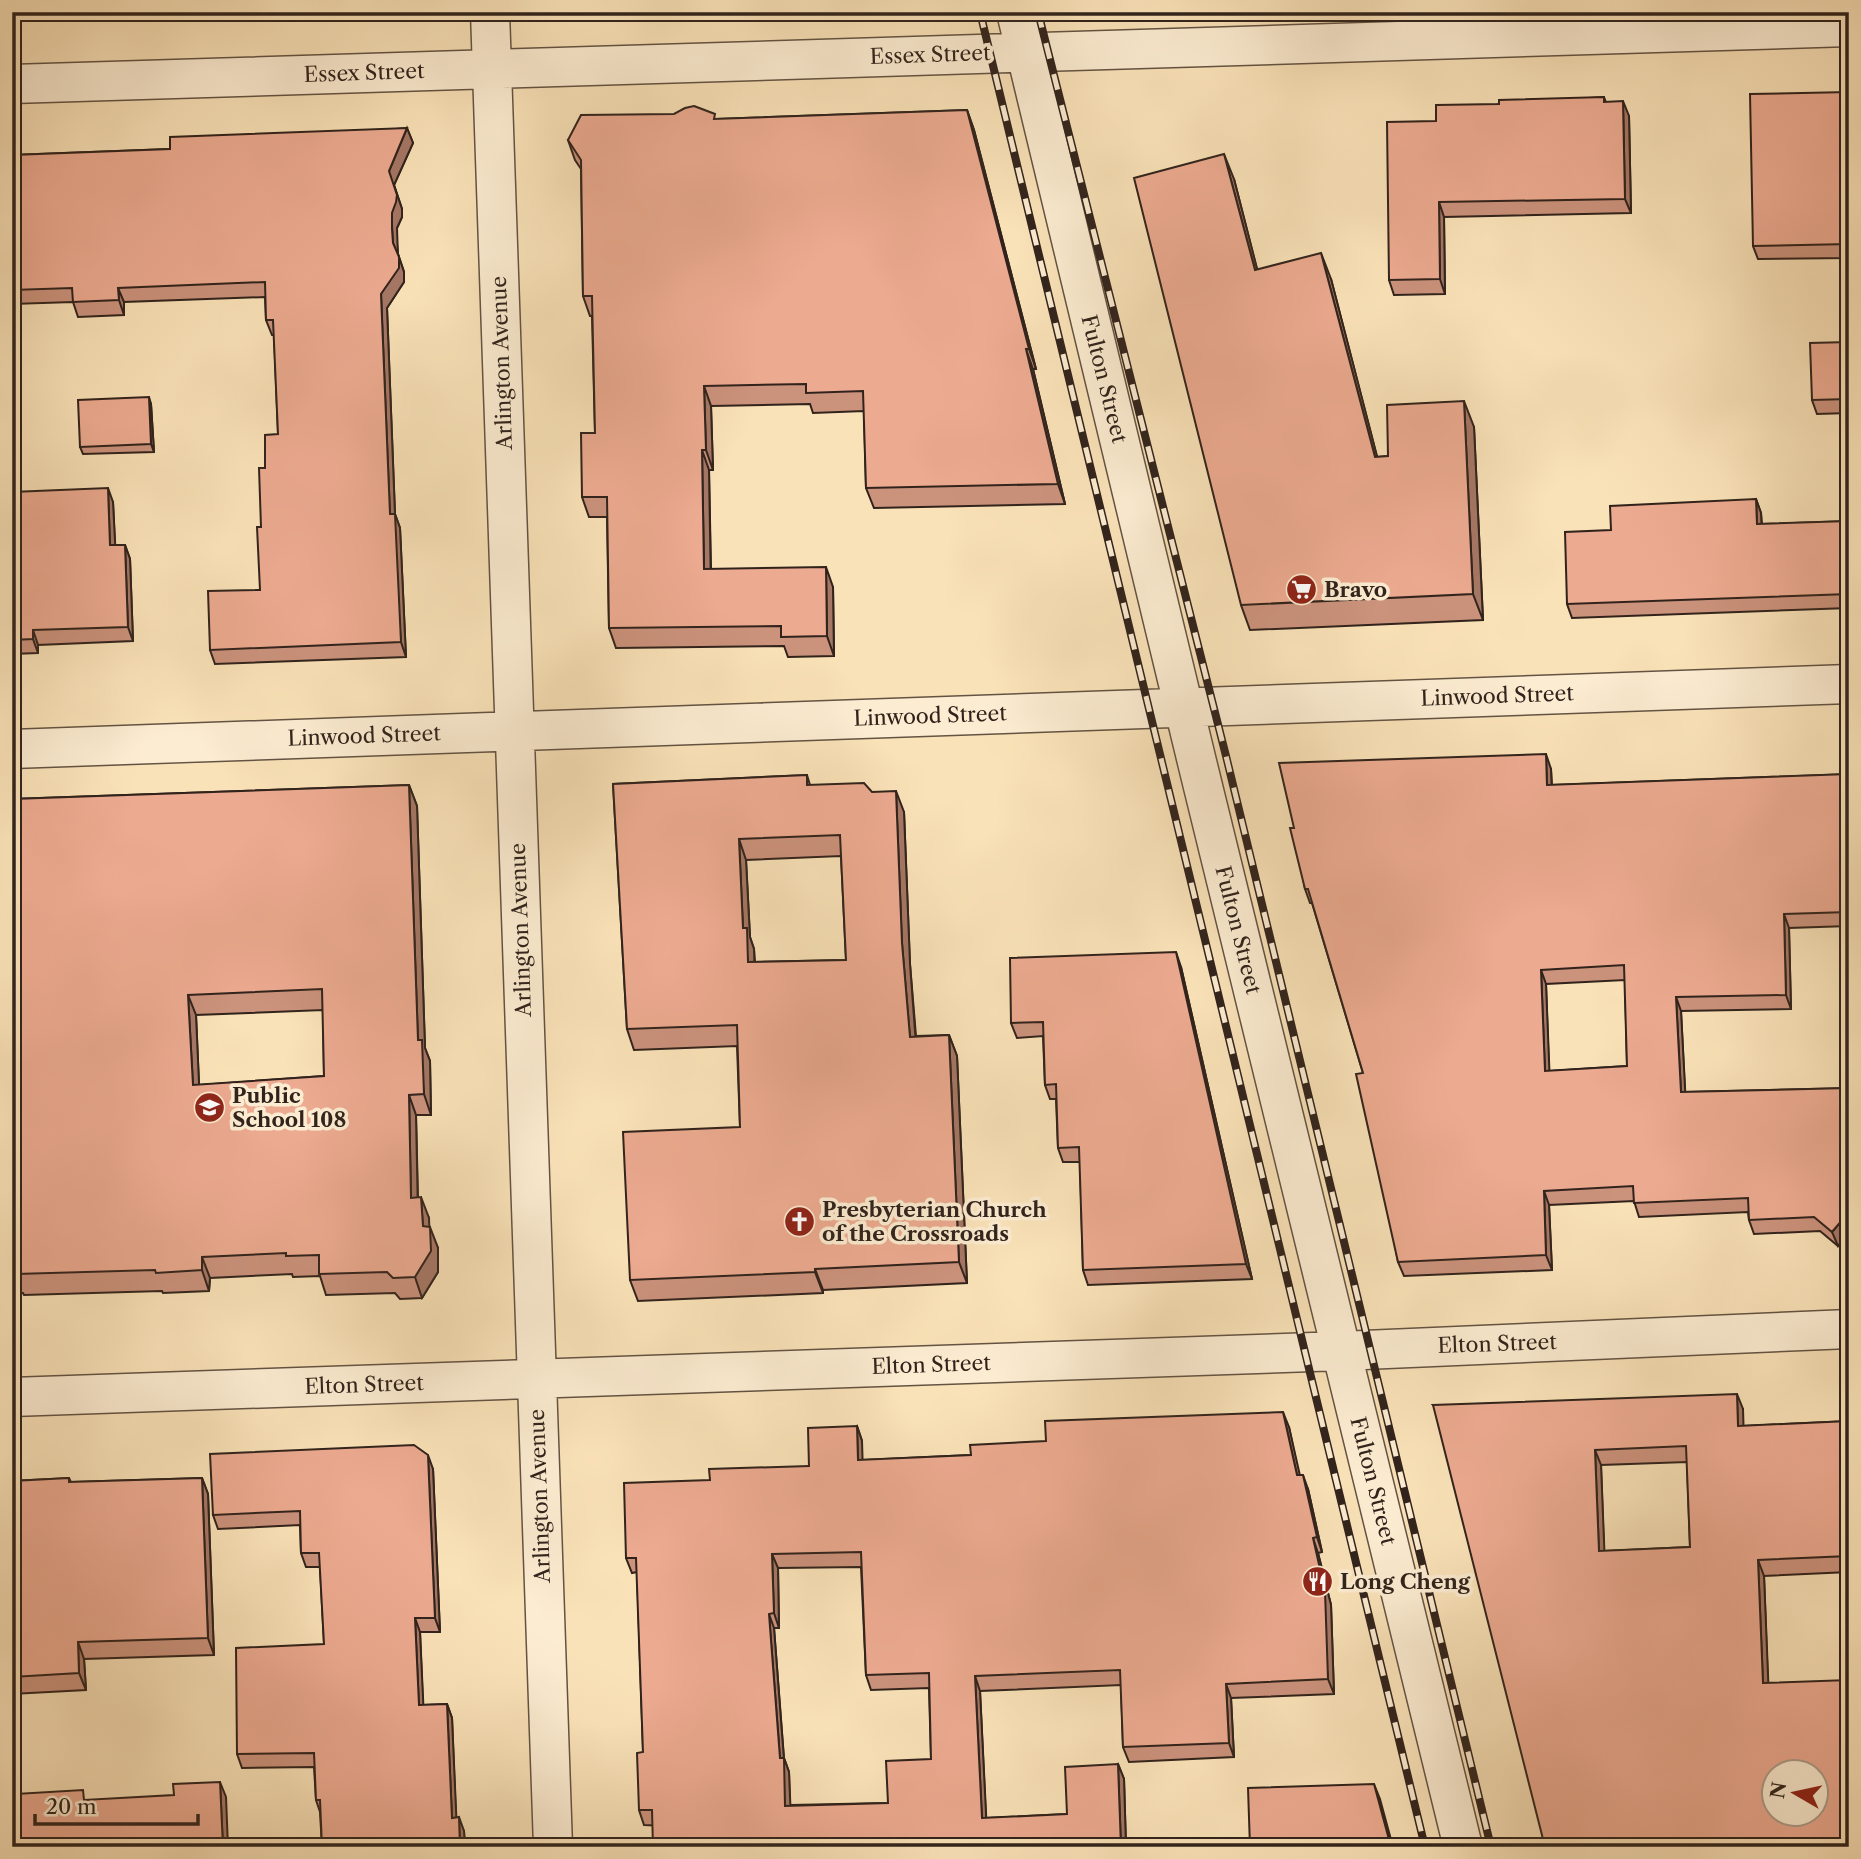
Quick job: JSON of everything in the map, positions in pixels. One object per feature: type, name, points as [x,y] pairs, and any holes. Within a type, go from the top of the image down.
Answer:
[{"type":"street","name":"Arlington Avenue","points":[[490,12],[553,1847]]},
{"type":"street","name":"Fulton Street","points":[[1016,12],[1463,1847]]},
{"type":"street","name":"Essex Street","points":[[12,83],[1849,27]]},
{"type":"street","name":"Linwood Street","points":[[12,749],[1849,684]]},
{"type":"street","name":"Elton Street","points":[[12,1397],[1341,1351],[1849,1329]]},
{"type":"building","points":[[1849,92],[1849,244],[1753,246],[1750,94]]},
{"type":"building","points":[[1604,97],[1604,102],[1623,101],[1625,199],[1439,202],[1440,279],[1389,280],[1387,122],[1436,121],[1436,105]]},
{"type":"building","points":[[694,106],[715,114],[714,119],[967,110],[1029,349],[1026,349],[1058,484],[866,488],[863,391],[806,393],[806,384],[704,386],[704,569],[826,567],[827,636],[781,637],[781,626],[609,628],[607,497],[582,497],[581,433],[595,433],[592,296],[583,296],[581,160],[568,140],[581,115],[674,114]]},
{"type":"building","points":[[407,128],[389,171],[397,195],[392,213],[392,229],[399,268],[381,294],[390,514],[395,514],[401,642],[210,650],[208,591],[260,590],[257,527],[261,527],[259,468],[265,468],[265,435],[278,434],[273,320],[266,320],[265,282],[118,288],[119,300],[73,302],[72,288],[12,290],[12,155],[170,149],[170,137]]},
{"type":"building","points":[[1224,154],[1255,270],[1321,253],[1375,457],[1388,456],[1387,405],[1464,401],[1473,594],[1241,605],[1134,178]]},
{"type":"building","points":[[1849,342],[1849,399],[1812,400],[1810,343]]},
{"type":"building","points":[[149,397],[151,444],[80,447],[78,400]]},
{"type":"building","points":[[108,488],[110,545],[125,545],[128,627],[33,630],[33,639],[12,640],[12,492]]},
{"type":"building","points":[[1756,499],[1757,524],[1849,521],[1849,594],[1567,604],[1565,532],[1611,530],[1610,506]]},
{"type":"building","points":[[1546,754],[1547,785],[1849,774],[1849,912],[1784,914],[1786,995],[1676,997],[1681,1092],[1849,1088],[1849,1212],[1832,1232],[1814,1217],[1749,1220],[1748,1198],[1634,1203],[1633,1186],[1544,1191],[1546,1255],[1398,1262],[1356,1074],[1363,1073],[1308,889],[1305,889],[1290,828],[1294,828],[1279,763]],"holes":[[[1624,965],[1627,1066],[1545,1071],[1541,970]]]},
{"type":"building","points":[[807,775],[807,785],[864,783],[872,792],[896,791],[902,943],[910,1037],[949,1035],[959,1262],[815,1269],[815,1272],[630,1280],[623,1132],[740,1127],[737,1025],[627,1029],[613,784]],"holes":[[[840,835],[846,960],[748,962],[747,928],[743,928],[739,839]]]},
{"type":"building","points":[[409,785],[418,1040],[422,1040],[424,1094],[409,1095],[411,1198],[421,1197],[423,1226],[430,1227],[431,1251],[415,1277],[393,1278],[387,1272],[319,1274],[319,1255],[286,1256],[286,1253],[202,1257],[202,1270],[156,1273],[155,1270],[12,1272],[12,799]],"holes":[[[322,989],[324,1076],[193,1085],[188,995]]]},
{"type":"building","points":[[1176,952],[1246,1264],[1083,1270],[1079,1147],[1058,1148],[1056,1084],[1045,1085],[1043,1022],[1011,1023],[1010,958]]},
{"type":"building","points":[[1737,1394],[1738,1426],[1849,1421],[1849,1556],[1758,1560],[1763,1683],[1849,1680],[1849,1847],[1545,1847],[1433,1405]],"holes":[[[1686,1446],[1690,1547],[1599,1551],[1595,1450]]]},
{"type":"building","points":[[1283,1412],[1297,1475],[1303,1475],[1317,1537],[1313,1538],[1325,1591],[1328,1679],[1226,1684],[1229,1743],[1123,1747],[1120,1670],[975,1676],[982,1818],[1067,1814],[1065,1767],[1118,1764],[1121,1847],[653,1847],[652,1810],[639,1810],[637,1753],[643,1752],[636,1558],[626,1558],[624,1483],[710,1480],[709,1469],[809,1466],[808,1428],[857,1426],[858,1460],[971,1455],[970,1445],[1046,1441],[1045,1421]],"holes":[[[861,1552],[866,1675],[929,1673],[931,1759],[886,1761],[888,1803],[785,1806],[784,1758],[780,1758],[769,1614],[774,1613],[772,1554]]]},
{"type":"building","points":[[414,1445],[428,1455],[435,1618],[415,1618],[419,1705],[447,1704],[452,1818],[459,1817],[460,1847],[322,1847],[314,1753],[237,1754],[236,1648],[324,1644],[319,1553],[301,1553],[300,1511],[213,1515],[210,1454]]},
{"type":"building","points":[[69,1478],[69,1482],[202,1478],[208,1638],[78,1642],[79,1673],[12,1677],[12,1481]]},
{"type":"building","points":[[12,1765],[16,1794],[83,1790],[84,1800],[174,1795],[173,1784],[220,1782],[223,1847],[12,1847]]},
{"type":"building","points":[[1374,1784],[1391,1847],[1250,1847],[1248,1788]]},
{"type":"railway","points":[[980,12],[1425,1847]]},
{"type":"railway","points":[[1038,12],[1226,756],[1491,1847]]},
{"type":"place","name":"Bravo","points":[[1301,590]]},
{"type":"place","name":"Public School 108","points":[[209,1108]]},
{"type":"place","name":"Presbyterian Church of the Crossroads","points":[[799,1222]]},
{"type":"place","name":"Long Cheng","points":[[1317,1582]]}]
